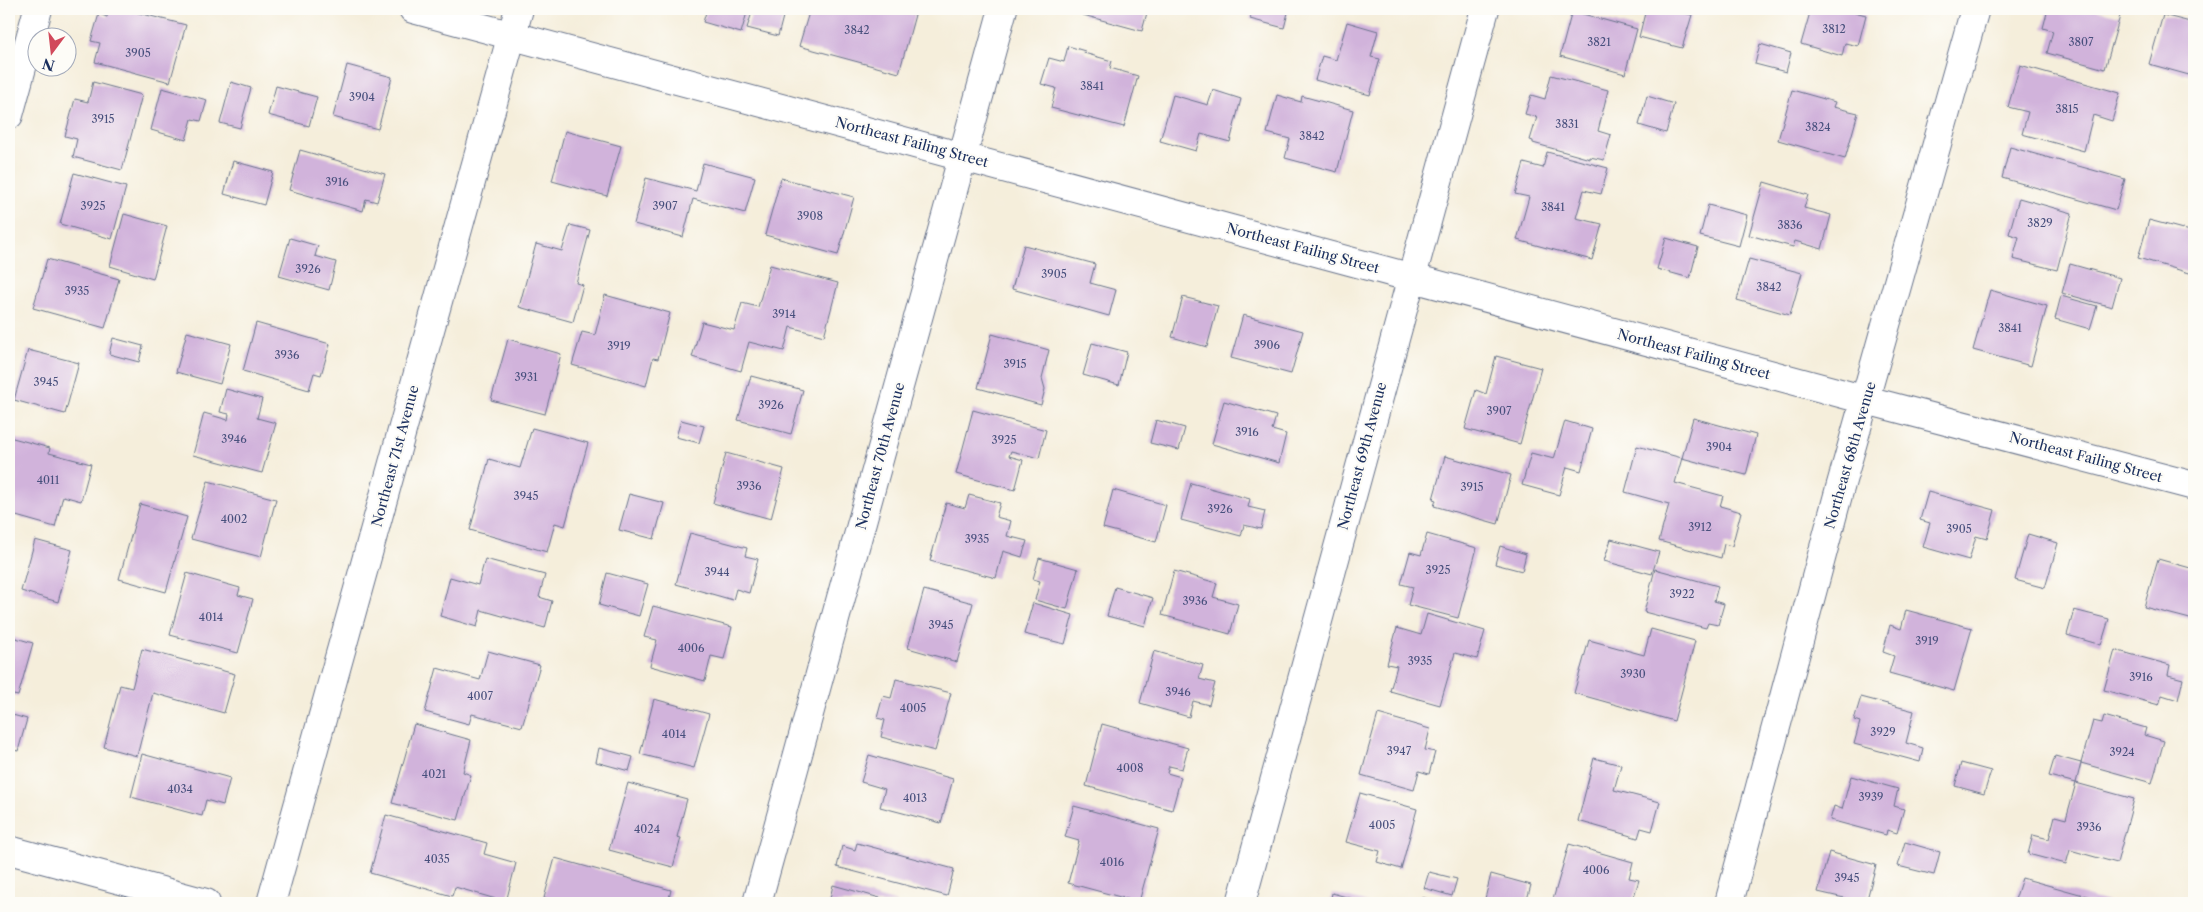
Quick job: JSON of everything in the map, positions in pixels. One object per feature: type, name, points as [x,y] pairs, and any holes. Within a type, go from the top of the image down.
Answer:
[{"type":"street","points":[[9,115],[38,9]]},
{"type":"street","name":"Northeast Failing Street","points":[[413,9],[1866,400],[2194,486]]},
{"type":"street","name":"Northeast 71st Avenue","points":[[271,903],[519,9]]},
{"type":"street","name":"Northeast 70th Avenue","points":[[757,903],[1003,9]]},
{"type":"street","name":"Northeast 69th Avenue","points":[[1241,903],[1485,9]]},
{"type":"street","name":"Northeast 68th Avenue","points":[[1729,903],[1838,495],[1975,9]]},
{"type":"street","points":[[9,850],[206,903]]},
{"type":"building","points":[[109,9],[123,9],[186,25],[170,82],[95,62],[100,43],[91,41],[99,14],[107,17]]},
{"type":"building","points":[[707,9],[748,9],[741,33],[703,22]]},
{"type":"building","points":[[753,9],[785,9],[778,36],[747,28]]},
{"type":"building","points":[[810,9],[894,9],[915,15],[899,73],[799,46]]},
{"type":"building","points":[[1084,9],[1148,9],[1142,31],[1083,15]]},
{"type":"building","points":[[1253,9],[1289,9],[1284,28],[1250,19]]},
{"type":"building","points":[[1646,9],[1668,9],[1692,15],[1682,48],[1639,37]]},
{"type":"building","points":[[1811,9],[1843,9],[1866,15],[1858,46],[1845,43],[1842,56],[1801,44]]},
{"type":"building","points":[[2048,9],[2092,9],[2120,16],[2105,69],[2047,53],[2053,31],[2043,28]]},
{"type":"building","points":[[1572,11],[1637,29],[1625,74],[1560,56]]},
{"type":"building","points":[[2163,15],[2194,23],[2194,54],[2189,75],[2149,64]]},
{"type":"building","points":[[1347,22],[1378,31],[1371,57],[1380,59],[1370,95],[1315,80],[1322,56],[1336,60]]},
{"type":"building","points":[[1760,44],[1791,53],[1786,72],[1755,64]]},
{"type":"building","points":[[1068,46],[1112,61],[1110,68],[1138,76],[1124,127],[1051,108],[1056,88],[1041,84],[1049,58],[1064,62]]},
{"type":"building","points":[[347,65],[392,77],[378,129],[333,117]]},
{"type":"building","points":[[2020,65],[2120,93],[2112,121],[2093,115],[2084,151],[2022,134],[2028,112],[2008,107]]},
{"type":"building","points":[[1551,75],[1608,90],[1598,131],[1611,135],[1604,160],[1590,157],[1590,159],[1533,143],[1530,140],[1537,117],[1525,114],[1531,95],[1545,99]]},
{"type":"building","points":[[93,82],[142,95],[122,170],[73,157],[77,139],[65,136],[75,99],[88,102]]},
{"type":"building","points":[[231,82],[251,88],[240,128],[220,123]]},
{"type":"building","points":[[276,86],[317,97],[309,126],[268,115]]},
{"type":"building","points":[[162,88],[207,100],[201,121],[192,119],[186,140],[151,130]]},
{"type":"building","points":[[1213,90],[1241,99],[1230,142],[1201,134],[1196,151],[1160,141],[1173,95],[1208,105]]},
{"type":"building","points":[[1792,90],[1835,102],[1833,107],[1858,113],[1845,159],[1778,140]]},
{"type":"building","points":[[1277,95],[1301,102],[1302,96],[1353,110],[1337,172],[1285,158],[1290,139],[1267,133]]},
{"type":"building","points":[[1647,96],[1674,104],[1666,133],[1639,125]]},
{"type":"building","points":[[565,131],[621,146],[607,196],[552,181]]},
{"type":"building","points":[[2010,147],[2125,179],[2116,210],[2002,178]]},
{"type":"building","points":[[300,150],[385,174],[377,202],[366,199],[363,211],[289,190]]},
{"type":"building","points":[[1547,152],[1608,168],[1601,194],[1584,190],[1576,218],[1602,224],[1592,260],[1517,240],[1529,197],[1515,194],[1524,163],[1543,168]]},
{"type":"building","points":[[233,161],[273,172],[264,205],[224,194]]},
{"type":"building","points":[[703,163],[755,177],[745,213],[693,199],[683,237],[634,224],[646,178],[696,191]]},
{"type":"building","points":[[74,173],[126,187],[112,239],[60,224]]},
{"type":"building","points":[[781,178],[854,197],[838,255],[765,235]]},
{"type":"building","points":[[1764,182],[1808,195],[1804,208],[1831,215],[1822,249],[1795,241],[1793,247],[1749,235]]},
{"type":"building","points":[[2019,198],[2072,213],[2057,270],[2013,259],[2019,237],[2009,234]]},
{"type":"building","points":[[1708,205],[1747,215],[1739,246],[1700,236]]},
{"type":"building","points":[[124,214],[167,226],[153,279],[110,266]]},
{"type":"building","points":[[2149,220],[2194,232],[2193,274],[2138,258]]},
{"type":"building","points":[[570,225],[590,230],[576,283],[583,285],[573,322],[519,307],[536,244],[562,251]]},
{"type":"building","points":[[290,238],[318,246],[315,256],[336,262],[329,290],[279,276]]},
{"type":"building","points":[[1666,238],[1698,247],[1690,278],[1657,269]]},
{"type":"building","points":[[1024,245],[1095,264],[1090,283],[1116,290],[1109,316],[1012,289]]},
{"type":"building","points":[[47,259],[119,279],[105,328],[33,308]]},
{"type":"building","points":[[1749,259],[1802,273],[1790,315],[1737,300]]},
{"type":"building","points":[[2070,264],[2120,278],[2112,307],[2062,293]]},
{"type":"building","points":[[770,265],[838,283],[824,336],[790,327],[784,351],[749,342],[741,371],[692,357],[702,322],[734,330],[742,303],[758,307]]},
{"type":"building","points":[[1990,290],[2047,306],[2031,366],[1973,350]]},
{"type":"building","points":[[605,295],[670,313],[658,359],[653,358],[646,386],[572,365],[582,332],[595,335]]},
{"type":"building","points":[[2061,296],[2097,306],[2090,329],[2055,319]]},
{"type":"building","points":[[1183,297],[1218,306],[1207,347],[1172,337]]},
{"type":"building","points":[[1243,315],[1303,331],[1291,374],[1231,358]]},
{"type":"building","points":[[256,323],[330,344],[321,375],[314,373],[309,390],[243,371]]},
{"type":"building","points":[[187,332],[231,344],[220,384],[176,372]]},
{"type":"building","points":[[992,334],[1049,350],[1042,378],[1045,389],[1041,405],[978,388]]},
{"type":"building","points":[[113,338],[143,346],[139,362],[109,354]]},
{"type":"building","points":[[508,339],[561,354],[545,414],[491,400]]},
{"type":"building","points":[[1092,343],[1127,352],[1119,385],[1083,375]]},
{"type":"building","points":[[28,350],[79,363],[65,414],[14,400]]},
{"type":"building","points":[[1496,356],[1541,368],[1520,444],[1465,429],[1476,390],[1486,394]]},
{"type":"building","points":[[751,376],[803,390],[791,434],[738,420]]},
{"type":"building","points":[[226,389],[262,399],[257,418],[276,423],[262,473],[193,455],[204,413],[228,420],[229,414],[220,412]]},
{"type":"building","points":[[1224,401],[1276,416],[1272,430],[1286,434],[1279,463],[1212,444]]},
{"type":"building","points":[[973,410],[1046,430],[1039,458],[1011,451],[1009,456],[1023,460],[1015,490],[956,474]]},
{"type":"building","points":[[1693,418],[1756,435],[1746,475],[1682,458]]},
{"type":"building","points":[[681,420],[704,426],[699,443],[676,437]]},
{"type":"building","points":[[1156,420],[1185,428],[1179,450],[1150,443]]},
{"type":"building","points":[[1565,421],[1592,429],[1581,471],[1567,467],[1559,495],[1522,485],[1531,453],[1554,459]]},
{"type":"building","points":[[532,428],[588,443],[565,526],[555,523],[547,552],[470,530],[489,459],[520,468]]},
{"type":"building","points":[[9,437],[50,448],[49,453],[91,464],[81,501],[63,496],[55,527],[9,514]]},
{"type":"building","points":[[1637,446],[1682,458],[1675,483],[1723,496],[1720,506],[1741,512],[1732,546],[1724,544],[1721,558],[1659,541],[1669,504],[1625,492]]},
{"type":"building","points":[[726,453],[784,469],[771,519],[713,503]]},
{"type":"building","points":[[1445,456],[1511,475],[1498,524],[1434,506],[1436,500],[1433,499]]},
{"type":"building","points":[[208,481],[276,499],[261,557],[191,539]]},
{"type":"building","points":[[1191,483],[1250,499],[1248,507],[1265,511],[1261,529],[1244,525],[1241,536],[1181,520]]},
{"type":"building","points":[[1113,490],[1166,505],[1156,542],[1103,528]]},
{"type":"building","points":[[1928,492],[1995,510],[1987,539],[1976,536],[1969,560],[1923,547],[1930,523],[1920,520]]},
{"type":"building","points":[[629,494],[664,503],[654,539],[619,530]]},
{"type":"building","points":[[969,495],[1000,503],[996,517],[1011,521],[1007,536],[1027,541],[1022,557],[1003,551],[996,578],[930,561],[946,503],[965,508]]},
{"type":"building","points":[[140,504],[187,517],[166,592],[119,579]]},
{"type":"building","points":[[690,533],[747,548],[745,556],[758,559],[749,593],[736,589],[733,600],[676,584]]},
{"type":"building","points":[[1427,534],[1477,548],[1458,618],[1408,605],[1413,587],[1401,584],[1410,552],[1421,555]]},
{"type":"building","points":[[2028,534],[2058,543],[2045,588],[2015,580]]},
{"type":"building","points":[[1611,539],[1659,552],[1652,574],[1604,561]]},
{"type":"building","points":[[35,540],[72,550],[58,602],[21,591]]},
{"type":"building","points":[[1500,546],[1526,554],[1522,571],[1495,564]]},
{"type":"building","points":[[1039,558],[1078,569],[1067,609],[1035,600],[1040,581],[1033,579]]},
{"type":"building","points":[[485,559],[545,575],[539,597],[552,601],[545,628],[481,610],[477,627],[440,616],[450,577],[478,585]]},
{"type":"building","points":[[2158,559],[2194,569],[2194,604],[2190,619],[2144,607]]},
{"type":"building","points":[[1655,569],[1718,586],[1714,601],[1724,604],[1718,625],[1708,623],[1706,628],[1644,612]]},
{"type":"building","points":[[1174,571],[1217,583],[1213,597],[1238,604],[1230,634],[1162,615]]},
{"type":"building","points":[[187,573],[240,588],[238,595],[253,599],[238,653],[170,635]]},
{"type":"building","points":[[607,573],[648,584],[639,616],[599,605]]},
{"type":"building","points":[[1115,587],[1153,598],[1145,626],[1107,616]]},
{"type":"building","points":[[924,590],[973,603],[957,662],[908,648]]},
{"type":"building","points":[[1033,603],[1073,615],[1065,644],[1024,634]]},
{"type":"building","points":[[653,606],[732,627],[724,659],[711,656],[705,681],[650,666],[657,640],[644,637]]},
{"type":"building","points":[[1906,610],[1972,628],[1954,691],[1889,673],[1894,656],[1883,652],[1890,625],[1901,629]]},
{"type":"building","points":[[2074,610],[2109,619],[2101,645],[2067,635]]},
{"type":"building","points":[[1427,614],[1485,631],[1477,659],[1455,653],[1440,705],[1390,691],[1397,666],[1387,664],[1397,628],[1421,635]]},
{"type":"building","points":[[1651,629],[1695,641],[1674,721],[1574,693],[1589,640],[1644,655]]},
{"type":"building","points":[[9,636],[33,643],[18,696],[9,694]]},
{"type":"building","points":[[142,649],[235,674],[224,713],[153,693],[137,756],[104,747],[120,685],[132,688]]},
{"type":"building","points":[[2115,650],[2170,665],[2168,675],[2183,679],[2178,700],[2162,695],[2159,705],[2104,690]]},
{"type":"building","points":[[488,651],[540,665],[522,727],[472,714],[469,724],[425,712],[437,668],[480,680]]},
{"type":"building","points":[[1154,651],[1203,665],[1199,679],[1215,683],[1209,705],[1193,701],[1189,717],[1140,703]]},
{"type":"building","points":[[896,679],[951,693],[935,751],[881,737],[885,720],[877,718],[883,696],[891,698]]},
{"type":"building","points":[[1861,697],[1914,711],[1906,743],[1923,748],[1920,762],[1854,744],[1860,722],[1854,720]]},
{"type":"building","points":[[654,699],[709,714],[694,768],[640,754]]},
{"type":"building","points":[[9,714],[27,719],[18,751],[9,749]]},
{"type":"building","points":[[1378,714],[1430,729],[1425,750],[1435,752],[1429,774],[1419,771],[1414,790],[1361,775]]},
{"type":"building","points":[[2104,716],[2146,728],[2144,735],[2164,741],[2152,783],[2081,763],[2093,721],[2102,723]]},
{"type":"building","points":[[414,724],[471,740],[463,772],[471,775],[458,820],[392,803]]},
{"type":"building","points":[[1102,724],[1188,748],[1182,769],[1169,766],[1167,773],[1181,777],[1172,810],[1086,786]]},
{"type":"building","points":[[599,748],[633,757],[629,771],[596,762]]},
{"type":"building","points":[[142,754],[230,778],[223,805],[206,800],[202,816],[131,797]]},
{"type":"building","points":[[869,755],[953,779],[941,823],[880,807],[885,789],[861,782]]},
{"type":"building","points":[[2055,756],[2081,763],[2076,783],[2049,776]]},
{"type":"building","points":[[1594,758],[1621,765],[1614,790],[1660,802],[1652,831],[1641,828],[1638,838],[1578,821]]},
{"type":"building","points":[[1961,763],[1991,771],[1984,794],[1955,786]]},
{"type":"building","points":[[1851,776],[1898,789],[1894,806],[1904,809],[1897,833],[1887,830],[1886,835],[1830,820],[1834,806],[1842,809]]},
{"type":"building","points":[[628,783],[687,799],[677,837],[681,838],[673,867],[609,850]]},
{"type":"building","points":[[2076,783],[2134,799],[2117,863],[2070,850],[2066,864],[2028,854],[2033,835],[2049,839],[2055,816],[2066,819]]},
{"type":"building","points":[[1360,793],[1417,809],[1401,869],[1377,862],[1380,851],[1346,842]]},
{"type":"building","points":[[1074,806],[1159,829],[1139,902],[1068,883],[1079,841],[1065,837]]},
{"type":"building","points":[[386,815],[487,843],[484,854],[516,863],[506,902],[455,887],[452,896],[370,873]]},
{"type":"building","points":[[1905,842],[1940,852],[1934,875],[1898,866]]},
{"type":"building","points":[[857,843],[954,869],[947,896],[837,867],[842,846],[855,850]]},
{"type":"building","points":[[1569,844],[1633,862],[1629,878],[1639,880],[1632,903],[1552,903]]},
{"type":"building","points":[[1829,852],[1876,865],[1866,903],[1818,892]]},
{"type":"building","points":[[555,858],[671,890],[668,903],[555,903],[555,901],[544,898]]},
{"type":"building","points":[[1429,872],[1457,879],[1452,896],[1424,888]]},
{"type":"building","points":[[1491,874],[1531,885],[1526,903],[1484,903]]},
{"type":"building","points":[[2022,878],[2112,903],[2014,903]]},
{"type":"building","points":[[833,885],[898,903],[829,903]]},
{"type":"building","points":[[1332,893],[1368,903],[1330,903]]},
{"type":"building","points":[[1421,897],[1444,903],[1420,903]]}]
